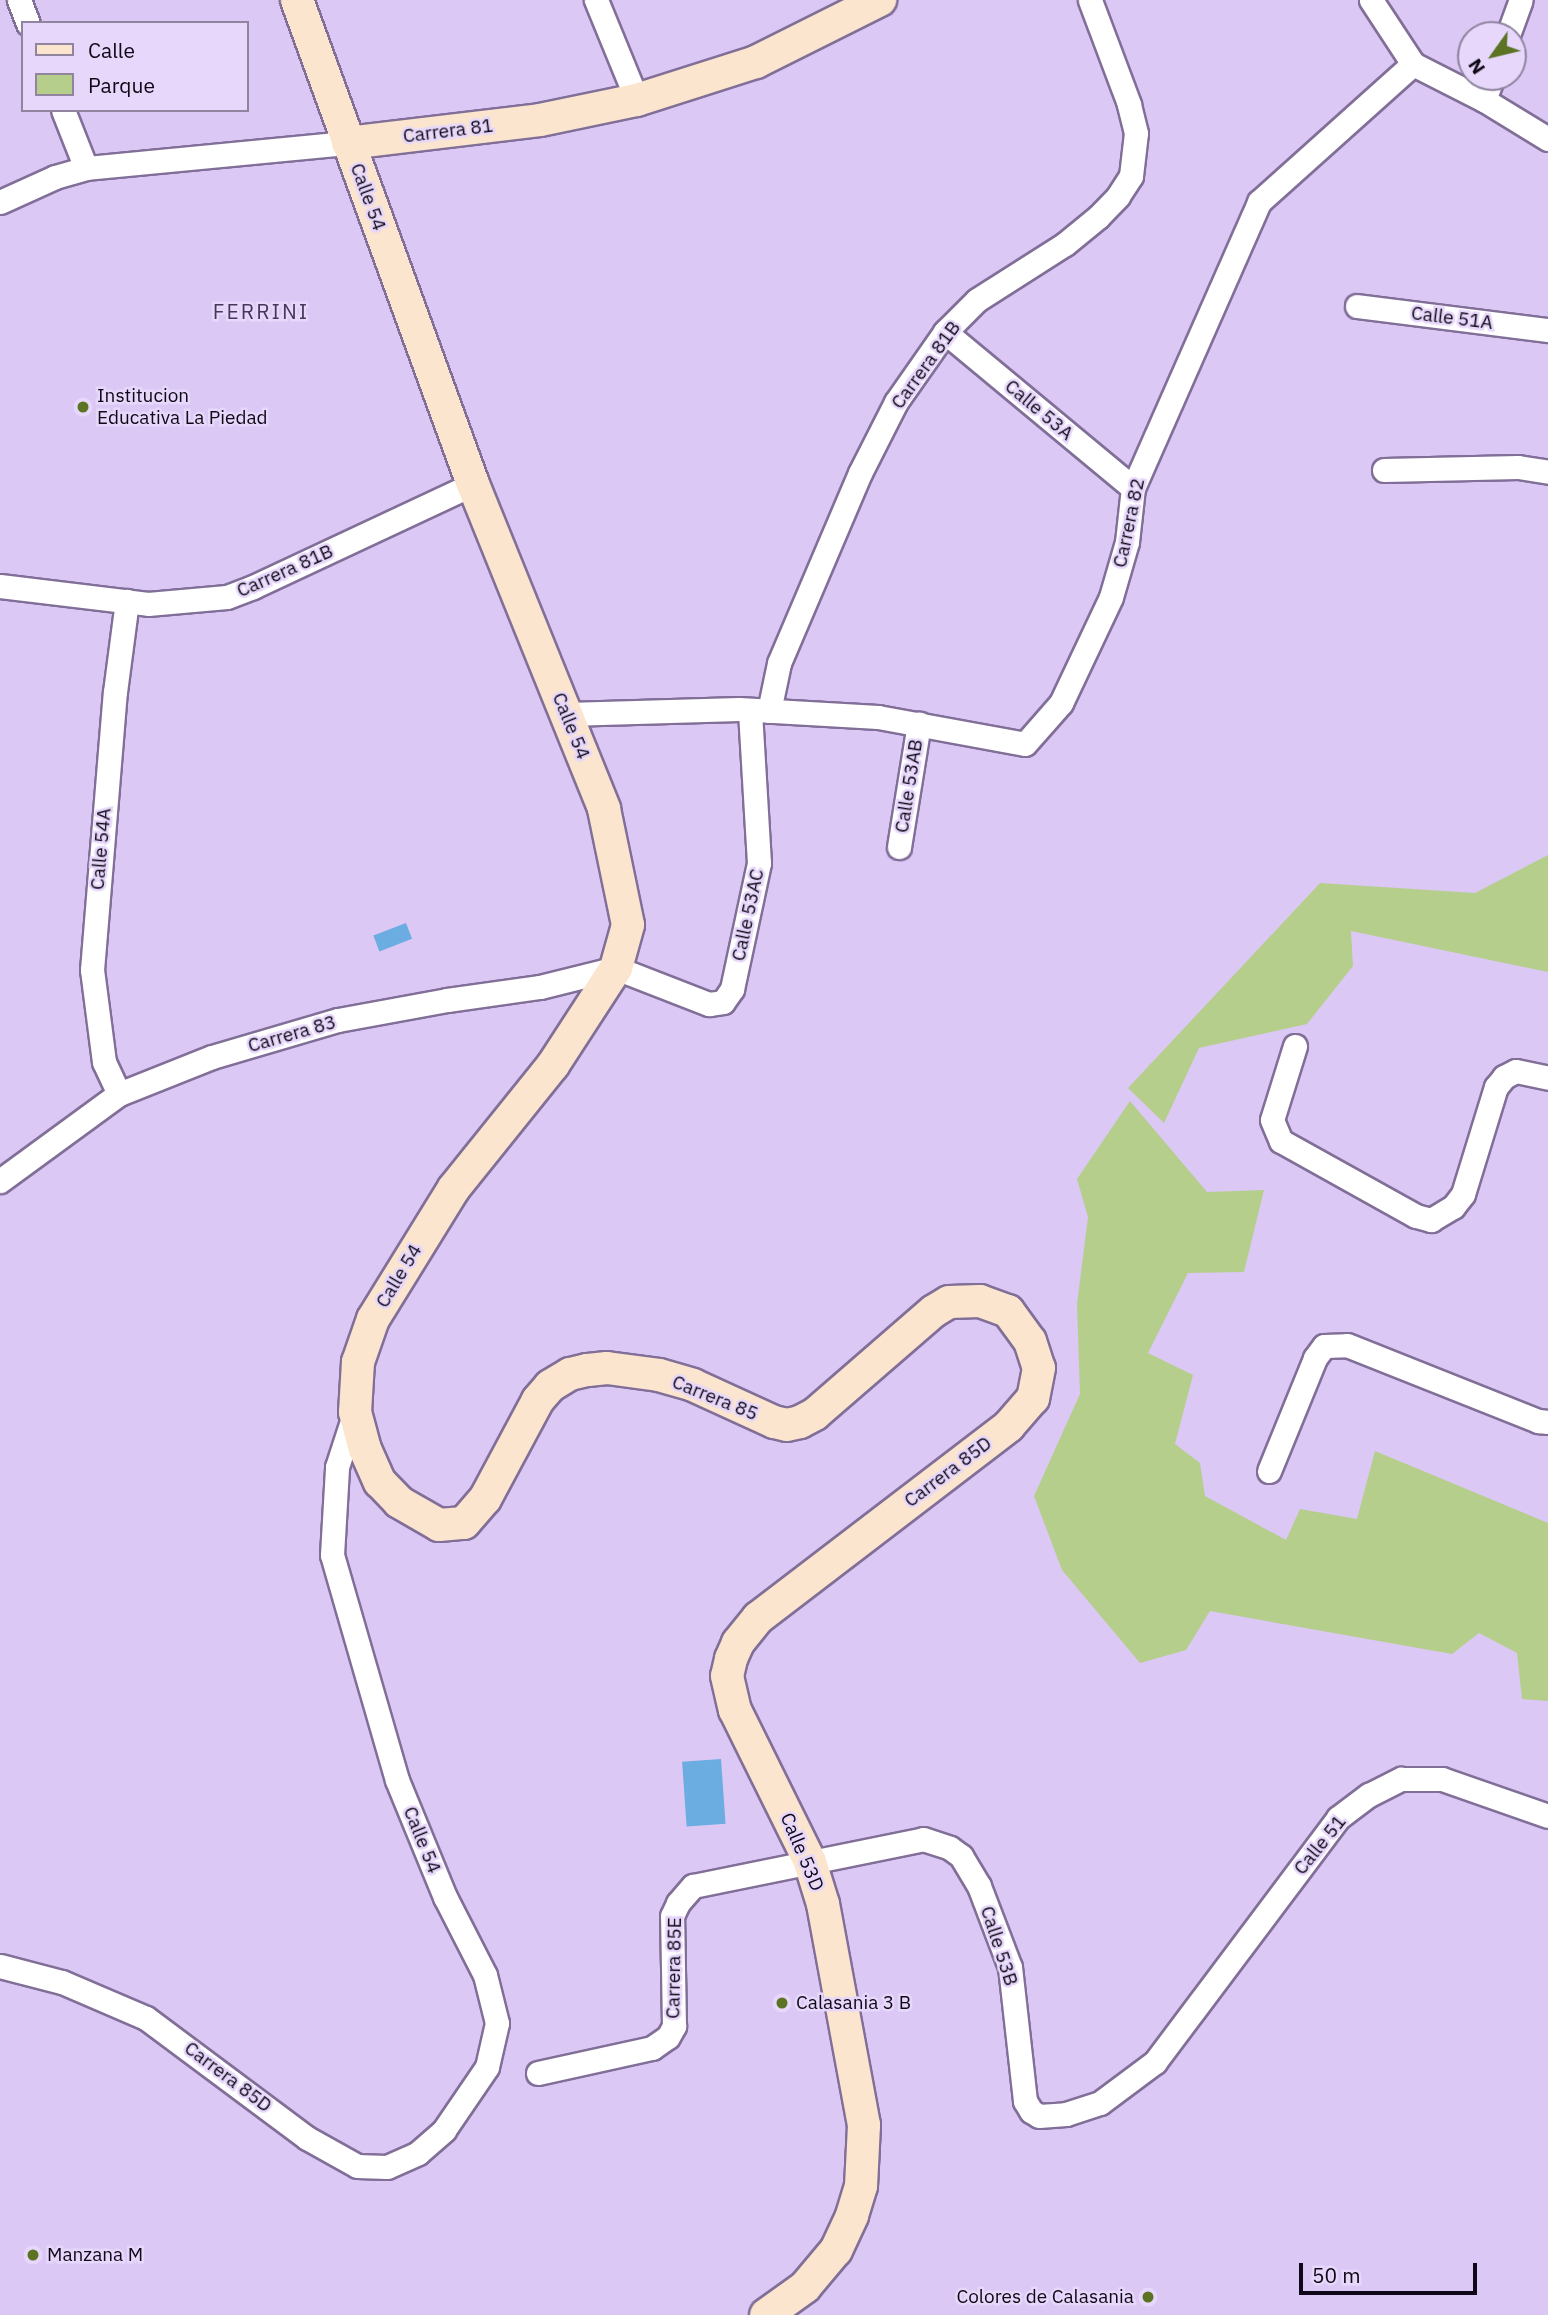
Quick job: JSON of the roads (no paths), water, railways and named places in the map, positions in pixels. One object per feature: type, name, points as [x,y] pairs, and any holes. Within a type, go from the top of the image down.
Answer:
[{"type":"street","points":[[19,0],[27,21]]},
{"type":"street","name":"Calle 54","points":[[297,0],[473,484],[604,809],[627,911],[625,946],[616,968],[553,1065],[454,1188],[382,1304],[358,1362],[355,1412],[337,1467],[332,1555],[397,1780],[445,1897],[485,1975],[497,2023],[487,2067],[444,2130]]},
{"type":"street","points":[[596,0],[636,100]]},
{"type":"street","name":"Carrera 81","points":[[0,202],[55,177],[86,169],[348,143],[540,120],[636,100],[756,62],[880,0]]},
{"type":"street","name":"Carrera 81B","points":[[760,711],[860,473],[896,402],[944,332],[977,300],[1065,244],[1098,217],[1118,196],[1131,176],[1136,133],[1129,104],[1090,0]]},
{"type":"street","points":[[1371,0],[1413,64],[1485,100],[1548,139]]},
{"type":"street","points":[[1513,21],[1521,0]]},
{"type":"street","name":"Carrera 82","points":[[567,714],[760,711],[878,717],[1025,744],[1061,703],[1111,597],[1127,542],[1133,488],[1259,202],[1413,64]]},
{"type":"street","points":[[1485,100],[1488,91]]},
{"type":"street","points":[[64,112],[86,169]]},
{"type":"street","name":"Calle 51A","points":[[1357,306],[1548,330]]},
{"type":"street","name":"Calle 53A","points":[[944,332],[1133,488]]},
{"type":"street","points":[[1384,470],[1518,467],[1548,472]]},
{"type":"street","name":"Carrera 81B","points":[[0,586],[148,604],[227,597],[473,484]]},
{"type":"street","name":"Calle 54A","points":[[119,1094],[104,1062],[92,970],[115,692],[127,601]]},
{"type":"street","name":"Calle 53AC","points":[[616,968],[709,1004],[723,1002],[729,995],[759,863],[760,711]]},
{"type":"street","name":"Calle 53AB","points":[[899,847],[919,724]]},
{"type":"street","name":"Carrera 83","points":[[0,1181],[119,1094],[212,1057],[338,1020],[447,1000],[540,988],[616,968]]},
{"type":"street","points":[[1294,1046],[1272,1120],[1281,1141],[1416,1216],[1431,1220],[1453,1207],[1463,1194],[1496,1087],[1504,1077],[1516,1071],[1548,1078]]},
{"type":"street","name":"Carrera 85","points":[[399,1502],[439,1525],[464,1523],[485,1499],[538,1400],[550,1385],[570,1374],[607,1368],[669,1378],[786,1425],[814,1414],[919,1323],[949,1303]]},
{"type":"street","name":"Carrera 85D","points":[[738,1643],[758,1618],[1009,1426],[1033,1398],[1039,1368],[1035,1353],[1021,1326],[1008,1311],[993,1303],[949,1303]]},
{"type":"street","points":[[1269,1471],[1315,1358],[1324,1346],[1347,1345],[1538,1421],[1548,1422]]},
{"type":"street","name":"Calle 54","points":[[355,1412],[359,1432],[373,1469],[388,1494],[399,1502]]},
{"type":"street","name":"Calle 53D","points":[[738,1643],[727,1676],[729,1694],[810,1862],[823,1904],[864,2125],[861,2186],[852,2217],[836,2250],[804,2287],[766,2315]]},
{"type":"street","name":"Calle 51","points":[[1023,2071],[1025,2101],[1031,2111],[1039,2116],[1075,2112],[1100,2103],[1155,2062],[1338,1818],[1386,1785],[1417,1777],[1442,1779],[1548,1816]]},
{"type":"street","name":"Carrera 85E","points":[[538,2073],[652,2048],[668,2037],[674,2026],[672,1916],[678,1903],[693,1886],[906,1840],[934,1841]]},
{"type":"street","name":"Calle 53B","points":[[934,1841],[961,1856],[970,1868],[983,1897],[1010,1967],[1023,2071]]},
{"type":"street","name":"Carrera 85D","points":[[0,1966],[62,1982],[146,2018],[307,2138],[357,2166],[387,2167],[418,2153],[444,2130]]},
{"type":"water","points":[[406,923],[412,939],[379,951],[373,936]]},
{"type":"water","points":[[721,1759],[726,1824],[687,1827],[682,1762]]},
{"type":"place","name":"Institucion Educativa La Piedad","points":[[83,407]]},
{"type":"place","name":"Calasania 3 B","points":[[782,2003]]},
{"type":"place","name":"Manzana M","points":[[33,2255]]},
{"type":"place","name":"Colores de Calasania","points":[[1148,2297]]},
{"type":"district","name":"FERRINI","points":[[261,311]]}]
